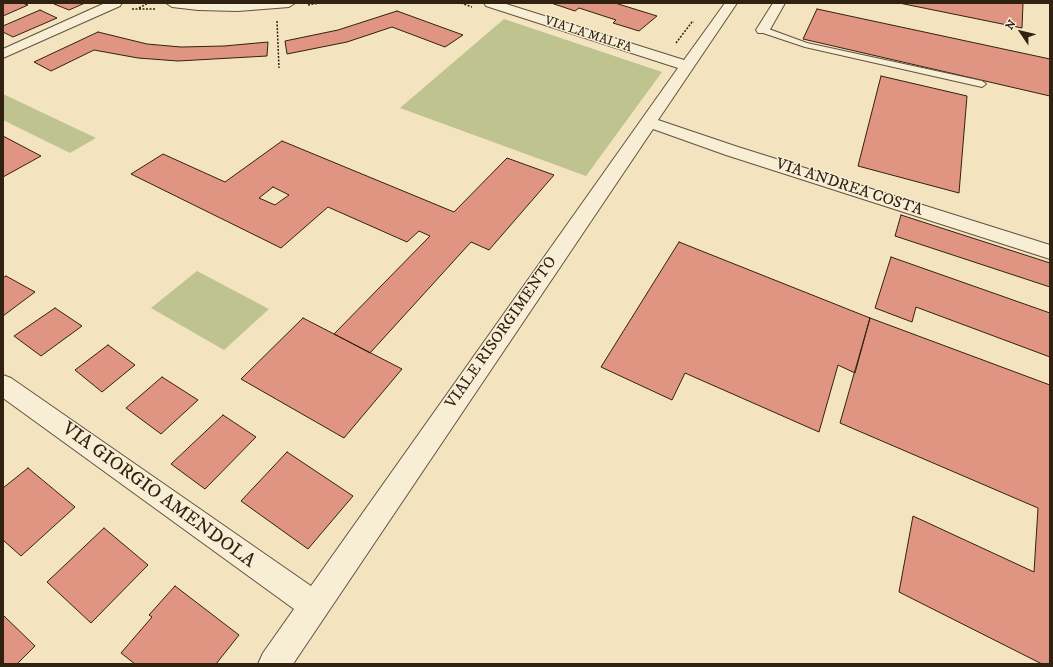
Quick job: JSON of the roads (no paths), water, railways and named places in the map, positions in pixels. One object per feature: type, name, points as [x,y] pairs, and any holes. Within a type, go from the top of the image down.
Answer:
[{"type":"street","points":[[172,3],[219,7],[281,6]]},
{"type":"street","name":"VIA LA MALFA","points":[[490,3],[687,66]]},
{"type":"street","name":"VIALE RISORGIMENTO","points":[[274,664],[731,3]]},
{"type":"street","points":[[763,30],[779,3]]},
{"type":"street","points":[[5,51],[122,6]]},
{"type":"street","name":"VIA ANDREA COSTA","points":[[648,122],[732,151],[1050,252]]},
{"type":"street","name":"VIA GIORGIO AMENDOLA","points":[[3,385],[314,606]]},
{"type":"lane","points":[[763,30],[805,45],[982,84]]}]
